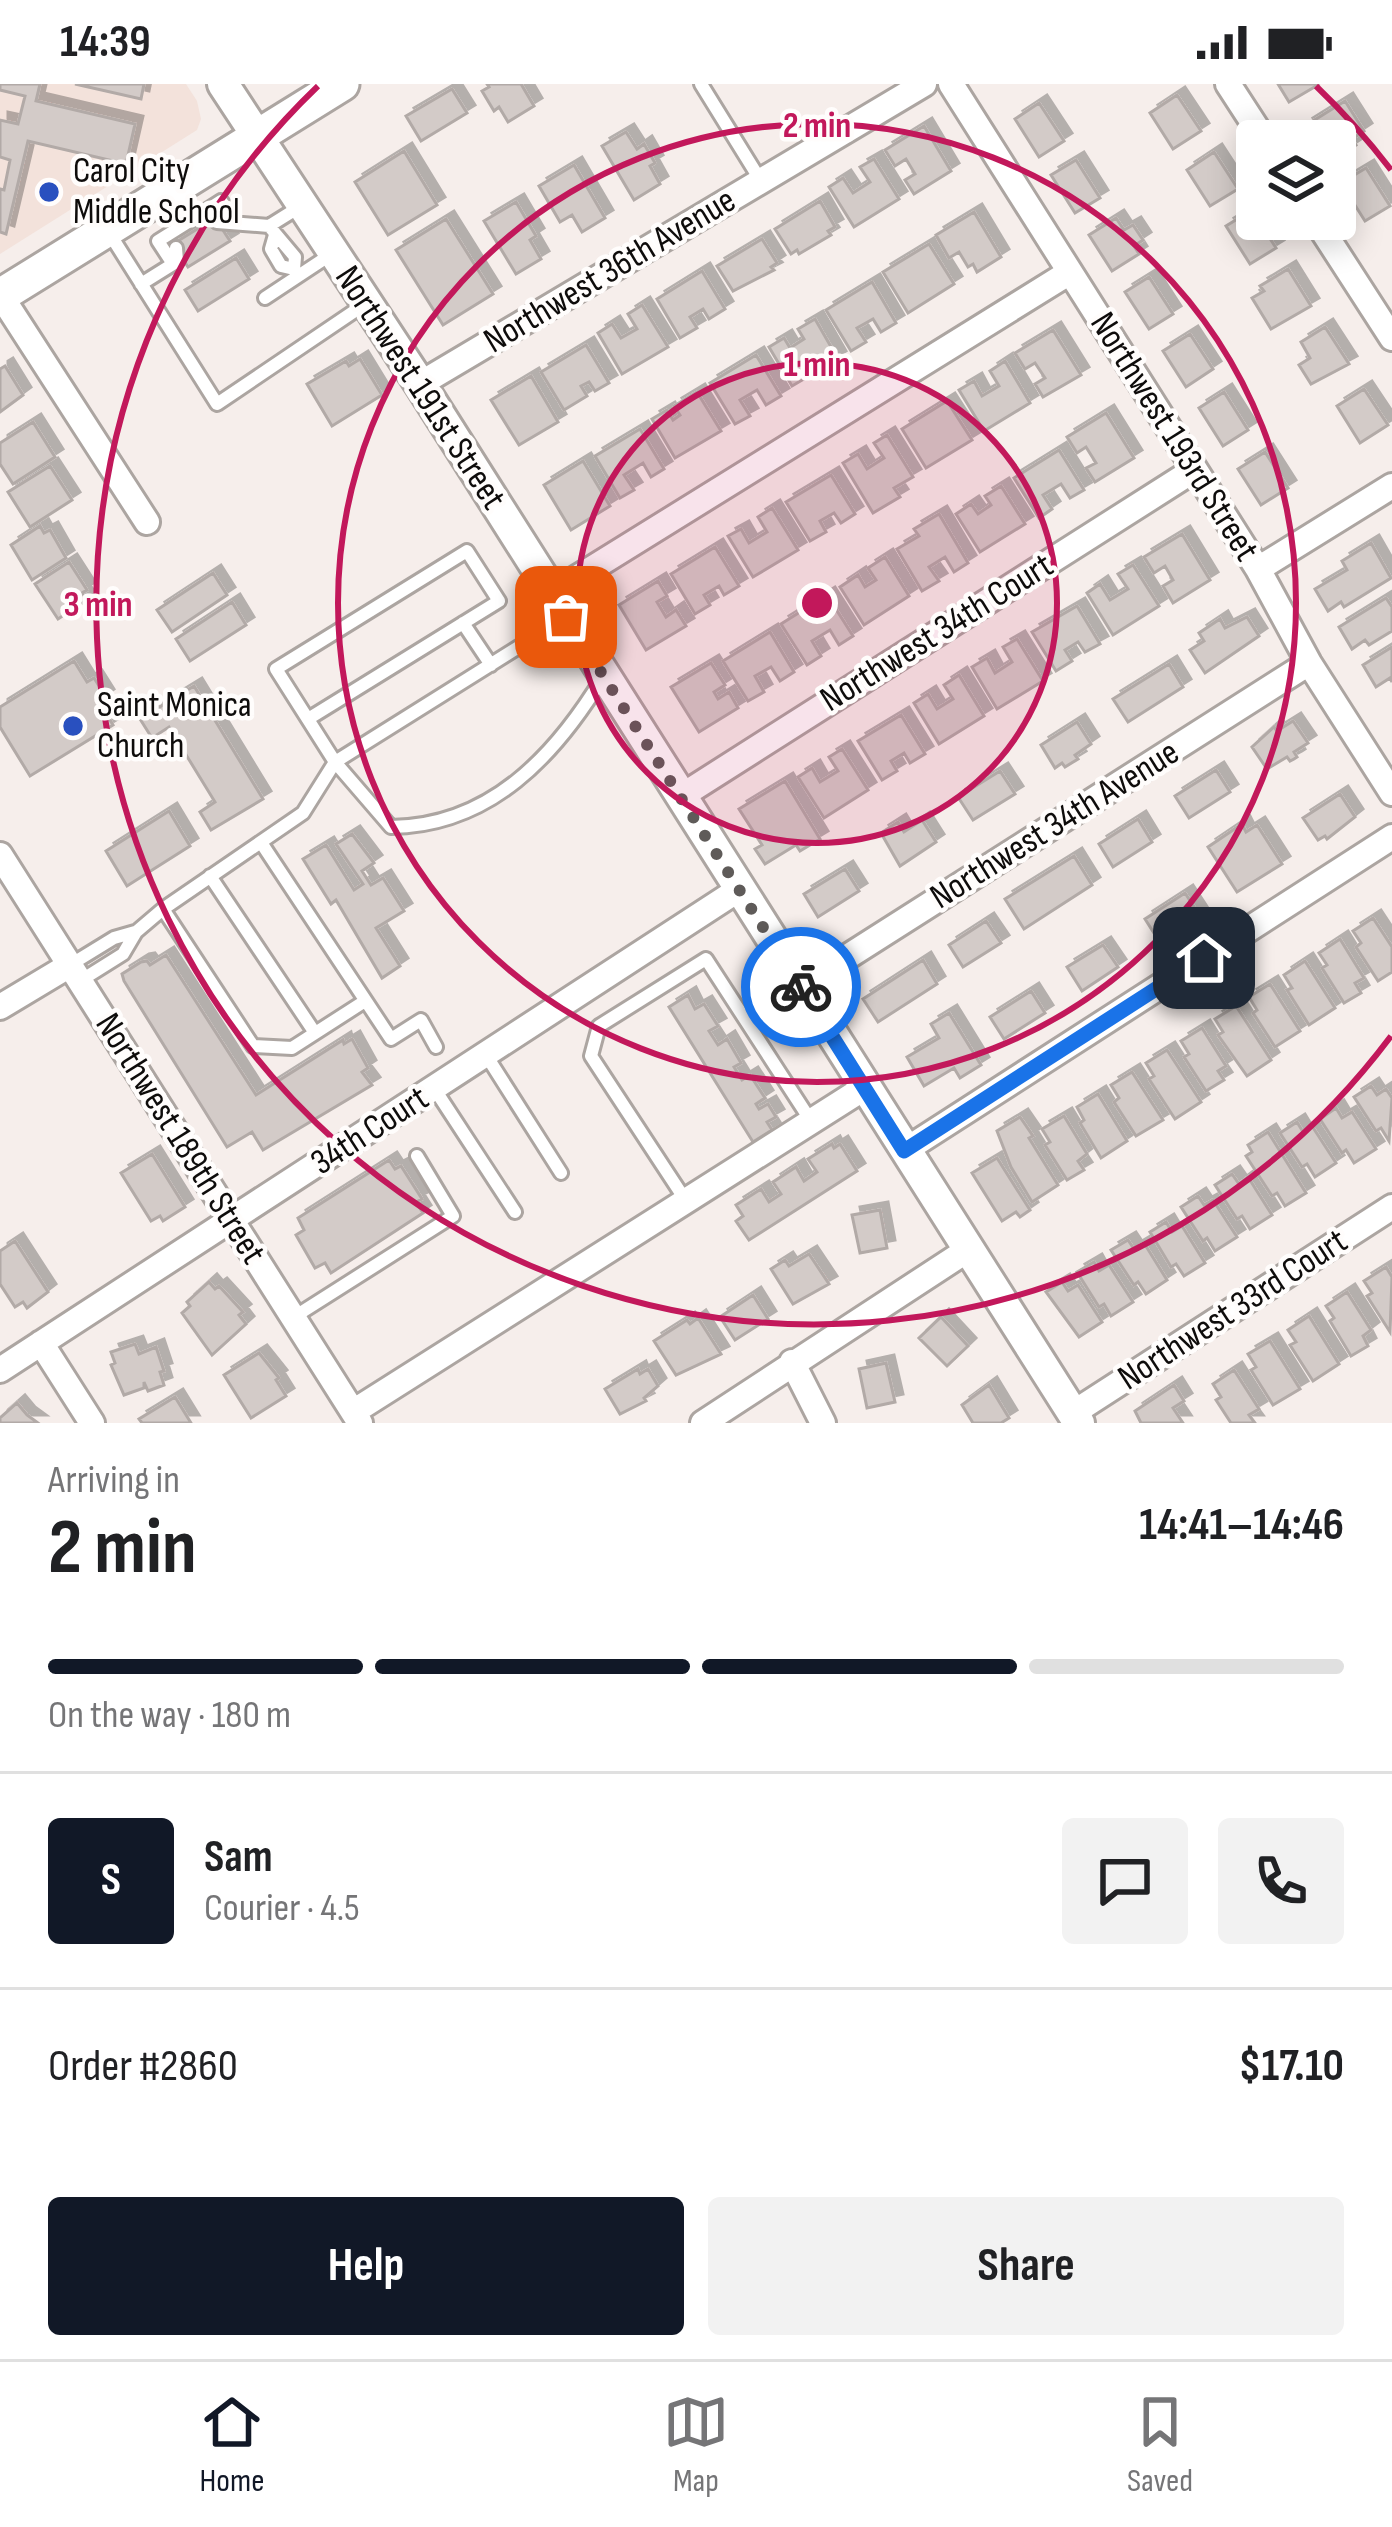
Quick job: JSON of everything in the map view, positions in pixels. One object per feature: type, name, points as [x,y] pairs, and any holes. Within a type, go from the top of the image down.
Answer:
[{"type":"main road","points":[[0,296],[342,84]]},
{"type":"street","name":"Northwest 191st Street","points":[[223,84],[420,384],[1076,1418]]},
{"type":"street","name":"Northwest 36th Avenue","points":[[420,384],[924,84]]},
{"type":"street","name":"Northwest 193rd Street","points":[[951,84],[1258,569],[1309,663],[1392,793]]},
{"type":"street","points":[[1228,84],[1251,120]]},
{"type":"street","points":[[1329,240],[1392,338]]},
{"type":"street","points":[[559,606],[1070,272]]},
{"type":"street","points":[[0,296],[147,522]]},
{"type":"street","name":"Northwest 34th Court","points":[[680,797],[1195,470]]},
{"type":"street","points":[[1258,569],[1392,486]]},
{"type":"street","name":"Northwest 34th Avenue","points":[[800,986],[1309,663]]},
{"type":"street","points":[[904,1151],[1392,837]]},
{"type":"street","name":"Northwest 189th Street","points":[[0,855],[357,1418]]},
{"type":"street","name":"34th Court","points":[[0,1370],[738,890]]},
{"type":"street","points":[[0,1007],[75,973]]},
{"type":"street","points":[[357,1418],[864,1088]]},
{"type":"street","name":"Northwest 33rd Court","points":[[1076,1418],[1392,1208]]},
{"type":"street","points":[[703,1423],[970,1249]]},
{"type":"street","points":[[41,1343],[92,1423]]},
{"type":"street","points":[[792,1362],[823,1423]]},
{"type":"lane","points":[[701,84],[761,181]]},
{"type":"lane","points":[[175,189],[193,219]]},
{"type":"lane","points":[[141,284],[178,259],[158,241],[221,201],[228,227],[272,231],[295,257],[296,273]]},
{"type":"lane","points":[[272,231],[301,206]]},
{"type":"lane","points":[[107,230],[217,404],[366,303]]},
{"type":"lane","points":[[265,298],[296,273],[333,253]]},
{"type":"lane","points":[[308,719],[499,601],[467,551],[276,669],[335,762],[391,826],[420,826],[488,800],[531,772],[604,677]]},
{"type":"lane","points":[[75,973],[114,938],[136,932],[303,813],[335,762],[491,665],[559,606]]},
{"type":"lane","points":[[464,622],[491,665]]},
{"type":"lane","points":[[262,844],[391,1039],[421,1020],[436,1047]]},
{"type":"lane","points":[[210,876],[315,1033]]},
{"type":"lane","points":[[163,909],[253,1046],[292,1048],[365,1001]]},
{"type":"lane","points":[[686,1201],[591,1056],[599,1026],[706,959],[811,1121]]},
{"type":"lane","points":[[486,1054],[561,1173]]},
{"type":"lane","points":[[434,1088],[514,1213]]},
{"type":"lane","points":[[293,1318],[453,1216],[417,1156]]},
{"type":"shaded area","name":"Carol City Middle School","points":[[0,84],[186,84],[201,119],[197,130],[0,254]]},
{"type":"building","points":[[0,84],[40,84],[36,101],[135,124],[126,164],[28,141],[6,234],[0,232],[0,189],[4,190],[10,160],[0,157],[0,120],[18,124],[25,96],[0,90]]},
{"type":"building","points":[[75,84],[144,84],[141,99]]},
{"type":"building","points":[[487,84],[521,84],[534,106],[508,122],[499,107],[494,111],[482,91]]},
{"type":"building","points":[[1278,84],[1317,84],[1318,85],[1289,102]]},
{"type":"building","points":[[452,89],[467,113],[421,141],[406,116]]},
{"type":"building","points":[[1177,95],[1201,131],[1173,149],[1150,113]]},
{"type":"building","points":[[1345,101],[1364,131],[1356,136],[1356,120],[1315,120]]},
{"type":"building","points":[[1039,103],[1064,141],[1039,157],[1015,119]]},
{"type":"building","points":[[924,126],[951,171],[914,194],[905,180],[915,174],[906,159],[895,166],[885,150]]},
{"type":"building","points":[[626,132],[637,149],[644,144],[660,184],[634,200],[602,146]]},
{"type":"building","points":[[404,151],[437,205],[388,235],[355,182]]},
{"type":"building","points":[[1214,152],[1236,190],[1210,206],[1187,170]]},
{"type":"building","points":[[874,159],[899,199],[854,227],[829,187],[843,178],[853,193],[870,182],[860,167]]},
{"type":"building","points":[[1076,160],[1100,198],[1075,213],[1051,175]]},
{"type":"building","points":[[574,165],[605,218],[582,232],[572,215],[560,222],[539,186]]},
{"type":"building","points":[[1366,168],[1390,206],[1365,221],[1356,207],[1356,174]]},
{"type":"building","points":[[820,201],[835,227],[828,231],[831,235],[791,254],[775,229]]},
{"type":"building","points":[[516,202],[536,236],[530,240],[541,259],[516,274],[484,221]]},
{"type":"building","points":[[974,212],[1001,257],[977,272],[959,252],[949,258],[936,235]]},
{"type":"building","points":[[215,218],[230,241],[188,267],[173,244]]},
{"type":"building","points":[[1116,218],[1124,230],[1133,225],[1143,240],[1134,246],[1139,254],[1112,271],[1089,235]]},
{"type":"building","points":[[446,219],[493,294],[443,325],[396,250]]},
{"type":"building","points":[[1236,220],[1236,240],[1271,240],[1276,248],[1250,264],[1226,226]]},
{"type":"building","points":[[762,239],[777,263],[771,267],[774,270],[733,291],[717,266]]},
{"type":"building","points":[[929,244],[954,284],[908,313],[883,272]]},
{"type":"building","points":[[236,258],[249,279],[198,311],[185,290]]},
{"type":"building","points":[[1288,269],[1311,306],[1271,329],[1252,298],[1264,291],[1260,286]]},
{"type":"building","points":[[702,271],[725,309],[709,319],[703,309],[690,317],[697,328],[680,338],[657,299]]},
{"type":"building","points":[[1149,277],[1173,314],[1149,329],[1125,292]]},
{"type":"building","points":[[872,282],[896,323],[881,332],[873,319],[857,328],[866,342],[851,351],[826,310]]},
{"type":"building","points":[[642,305],[668,347],[622,374],[598,333],[612,324],[621,338],[637,329],[628,314]]},
{"type":"building","points":[[815,319],[838,359],[792,386],[769,347],[784,338],[790,348],[804,339],[798,329]]},
{"type":"building","points":[[1325,327],[1349,364],[1311,384],[1299,365],[1310,358],[1301,342]]},
{"type":"building","points":[[1053,330],[1081,375],[1043,397],[1035,384],[1045,378],[1035,363],[1025,369],[1015,353]]},
{"type":"building","points":[[1190,334],[1213,369],[1186,387],[1163,351]]},
{"type":"building","points":[[586,345],[609,383],[595,391],[589,382],[581,386],[587,396],[564,410],[541,372]]},
{"type":"building","points":[[756,355],[781,396],[766,405],[757,390],[740,400],[750,416],[735,424],[710,383]]},
{"type":"building","points":[[360,359],[382,395],[332,426],[307,384],[346,361],[349,366]]},
{"type":"building","points":[[1005,361],[1030,403],[984,431],[959,390],[974,381],[982,396],[999,386],[990,371]]},
{"type":"building","points":[[5,366],[23,395],[0,412],[0,369]]},
{"type":"building","points":[[531,376],[558,422],[519,445],[491,400]]},
{"type":"building","points":[[1364,389],[1388,425],[1360,443],[1337,406]]},
{"type":"building","points":[[697,392],[721,431],[675,458],[652,419],[667,410],[673,420],[680,415],[674,406]]},
{"type":"building","points":[[1224,392],[1248,430],[1223,446],[1199,408]]},
{"type":"building","points":[[947,401],[972,440],[926,468],[902,429]]},
{"type":"building","points":[[1106,413],[1134,458],[1095,482],[1086,468],[1096,463],[1086,447],[1077,453],[1067,437]]},
{"type":"building","points":[[33,422],[55,457],[13,484],[0,464],[0,443]]},
{"type":"building","points":[[640,429],[664,469],[651,477],[643,463],[624,475],[634,490],[620,498],[595,456]]},
{"type":"building","points":[[887,435],[913,477],[894,488],[900,497],[873,513],[843,463],[858,454],[867,469],[884,458],[874,443]]},
{"type":"building","points":[[1059,450],[1084,490],[1070,498],[1061,484],[1043,495],[1052,509],[1039,518],[1014,478]]},
{"type":"building","points":[[1265,452],[1288,488],[1261,505],[1238,469]]},
{"type":"building","points":[[583,461],[610,506],[571,530],[544,485]]},
{"type":"building","points":[[50,466],[72,500],[30,527],[8,492]]},
{"type":"building","points":[[831,475],[855,514],[841,523],[834,513],[820,521],[826,532],[810,541],[786,502]]},
{"type":"building","points":[[1001,486],[1025,524],[980,552],[956,514],[971,504],[978,514],[991,505],[985,496]]},
{"type":"building","points":[[772,508],[798,550],[753,577],[728,536],[741,529],[749,543],[767,532],[758,517]]},
{"type":"building","points":[[939,514],[968,563],[954,572],[945,557],[929,567],[939,581],[922,591],[897,549],[919,536],[914,529]]},
{"type":"building","points":[[40,526],[44,533],[50,530],[66,558],[32,580],[11,545]]},
{"type":"building","points":[[1182,534],[1210,580],[1173,603],[1163,586],[1173,580],[1165,566],[1154,573],[1144,557]]},
{"type":"building","points":[[1371,543],[1391,578],[1344,607],[1341,602],[1328,611],[1315,589],[1347,570],[1342,561]]},
{"type":"building","points":[[715,547],[739,586],[724,595],[719,586],[704,595],[710,605],[695,614],[671,574]]},
{"type":"building","points":[[885,557],[909,596],[864,625],[840,587],[858,575],[865,587],[876,580],[868,568]]},
{"type":"building","points":[[69,562],[87,590],[82,593],[87,600],[58,619],[35,584]]},
{"type":"building","points":[[1133,565],[1159,606],[1113,635],[1087,593],[1100,584],[1110,600],[1128,589],[1118,574]]},
{"type":"building","points":[[213,573],[227,595],[172,632],[157,610]]},
{"type":"building","points":[[658,581],[667,596],[657,602],[666,617],[676,610],[686,626],[646,650],[619,605]]},
{"type":"building","points":[[827,595],[853,636],[839,645],[830,630],[812,641],[821,656],[807,665],[781,624]]},
{"type":"building","points":[[1386,598],[1392,607],[1392,631],[1352,649],[1339,627]]},
{"type":"building","points":[[232,602],[246,625],[190,661],[176,639]]},
{"type":"building","points":[[1077,606],[1100,644],[1085,652],[1078,642],[1065,650],[1072,661],[1056,671],[1032,632]]},
{"type":"building","points":[[1247,617],[1259,636],[1205,673],[1190,650],[1204,641],[1199,633],[1220,619],[1225,628]]},
{"type":"building","points":[[770,632],[794,672],[780,681],[771,667],[755,676],[764,692],[748,701],[723,661]]},
{"type":"building","points":[[1017,639],[1043,681],[997,709],[972,667],[987,658],[995,673],[1012,662],[1003,647]]},
{"type":"building","points":[[1392,647],[1392,682],[1390,678],[1376,687],[1363,665]]},
{"type":"building","points":[[74,661],[87,682],[94,678],[106,697],[99,702],[113,725],[30,776],[0,727],[0,707]]},
{"type":"building","points":[[711,663],[725,685],[714,692],[718,699],[729,692],[738,708],[699,732],[671,687]]},
{"type":"building","points":[[1169,664],[1183,687],[1128,722],[1113,699]]},
{"type":"building","points":[[959,675],[984,716],[939,744],[914,703],[928,694],[937,709],[953,699],[944,685]]},
{"type":"building","points":[[194,686],[263,799],[211,830],[200,812],[215,802],[169,727],[152,738],[140,719]]},
{"type":"building","points":[[901,715],[925,754],[910,763],[904,753],[891,761],[897,771],[882,780],[858,741]]},
{"type":"building","points":[[1293,721],[1308,743],[1294,752],[1294,759],[1287,757],[1267,769],[1252,747],[1274,727],[1277,731]]},
{"type":"building","points":[[1077,722],[1091,744],[1075,755],[1078,759],[1055,768],[1041,745]]},
{"type":"building","points":[[842,749],[868,790],[824,818],[798,777],[812,768],[820,782],[838,771],[829,757]]},
{"type":"building","points":[[1216,770],[1230,792],[1189,818],[1175,796]]},
{"type":"building","points":[[1000,771],[1015,794],[973,820],[958,797]]},
{"type":"building","points":[[785,781],[820,839],[800,851],[796,845],[765,864],[755,849],[762,845],[739,809]]},
{"type":"building","points":[[1340,794],[1355,817],[1327,839],[1318,840],[1303,818]]},
{"type":"building","points":[[169,811],[190,846],[127,886],[106,851]]},
{"type":"building","points":[[1138,819],[1152,842],[1113,867],[1099,844]]},
{"type":"building","points":[[922,820],[936,842],[900,866],[881,833],[898,822],[904,832]]},
{"type":"building","points":[[1242,824],[1246,832],[1257,825],[1282,864],[1237,892],[1208,847]]},
{"type":"building","points":[[352,834],[374,863],[362,871],[371,885],[383,878],[404,911],[376,928],[400,966],[382,978],[336,900],[331,904],[303,859],[326,845],[354,890],[363,884],[336,844]]},
{"type":"building","points":[[1074,856],[1092,885],[1024,929],[1005,899]]},
{"type":"building","points":[[845,869],[859,891],[818,917],[804,894]]},
{"type":"building","points":[[1185,893],[1200,916],[1159,941],[1145,919]]},
{"type":"building","points":[[1373,918],[1392,947],[1392,972],[1378,981],[1356,947],[1361,943],[1353,931]]},
{"type":"building","points":[[986,921],[1001,943],[963,967],[949,945]]},
{"type":"building","points":[[1340,939],[1364,978],[1355,983],[1361,993],[1344,1003],[1322,968],[1327,965],[1319,953]]},
{"type":"building","points":[[1103,945],[1118,967],[1082,991],[1067,967]]},
{"type":"building","points":[[166,955],[256,1095],[343,1040],[344,1044],[352,1039],[368,1068],[362,1072],[372,1085],[263,1150],[252,1132],[227,1147],[124,981],[122,974],[141,962],[150,965]]},
{"type":"building","points":[[923,960],[937,984],[878,1022],[863,999]]},
{"type":"building","points":[[1305,961],[1335,1008],[1309,1025],[1287,990],[1292,988],[1284,975]]},
{"type":"building","points":[[1270,984],[1300,1031],[1275,1047],[1253,1013],[1257,1010],[1249,997]]},
{"type":"building","points":[[1031,991],[1045,1013],[1004,1039],[990,1017]]},
{"type":"building","points":[[688,995],[695,1009],[704,1004],[718,1026],[709,1031],[718,1045],[727,1039],[741,1063],[734,1067],[742,1080],[750,1075],[765,1098],[756,1104],[759,1109],[768,1104],[776,1117],[767,1122],[772,1130],[753,1142],[669,1007]]},
{"type":"building","points":[[1236,1006],[1271,1060],[1247,1076],[1218,1035],[1223,1032],[1215,1019]]},
{"type":"building","points":[[949,1013],[981,1065],[960,1078],[954,1068],[924,1086],[907,1057],[939,1038],[931,1024]]},
{"type":"building","points":[[1202,1028],[1226,1066],[1218,1071],[1224,1080],[1206,1091],[1184,1057],[1189,1054],[1181,1041]]},
{"type":"building","points":[[1167,1050],[1201,1102],[1175,1119],[1149,1079],[1154,1076],[1146,1063]]},
{"type":"building","points":[[1132,1072],[1163,1120],[1136,1136],[1114,1102],[1119,1098],[1111,1085]]},
{"type":"building","points":[[1371,1086],[1377,1095],[1386,1089],[1392,1098],[1389,1141],[1381,1128],[1376,1131],[1354,1097]]},
{"type":"building","points":[[1098,1094],[1127,1141],[1101,1158],[1080,1123],[1084,1120],[1077,1107]]},
{"type":"building","points":[[1336,1108],[1342,1118],[1352,1112],[1376,1149],[1354,1163],[1320,1119]]},
{"type":"building","points":[[1064,1116],[1087,1154],[1078,1161],[1084,1170],[1067,1180],[1045,1145],[1050,1142],[1042,1129]]},
{"type":"building","points":[[1020,1117],[1058,1185],[1032,1202],[997,1131]]},
{"type":"building","points":[[1297,1122],[1303,1132],[1312,1126],[1336,1163],[1315,1177],[1307,1164],[1302,1167],[1280,1133]]},
{"type":"building","points":[[1268,1132],[1306,1193],[1285,1206],[1277,1193],[1272,1196],[1246,1156],[1252,1152],[1248,1145]]},
{"type":"building","points":[[832,1144],[834,1148],[840,1144],[857,1171],[749,1240],[736,1221],[743,1216],[736,1205],[761,1189],[769,1202],[781,1194],[773,1182],[796,1167],[804,1181],[817,1172],[808,1159]]},
{"type":"building","points":[[152,1154],[185,1207],[163,1221],[160,1216],[151,1221],[121,1173]]},
{"type":"building","points":[[997,1158],[1030,1210],[1020,1217],[1016,1212],[1002,1221],[972,1173]]},
{"type":"building","points":[[389,1160],[395,1169],[401,1166],[422,1199],[416,1202],[423,1213],[331,1273],[325,1263],[315,1268],[296,1235],[304,1230],[298,1218]]},
{"type":"building","points":[[1232,1174],[1239,1184],[1248,1177],[1272,1215],[1250,1229],[1242,1216],[1237,1219],[1215,1185]]},
{"type":"building","points":[[1198,1196],[1204,1205],[1213,1200],[1237,1237],[1215,1251],[1181,1207]]},
{"type":"building","points":[[880,1210],[887,1248],[860,1253],[852,1215]]},
{"type":"building","points":[[1166,1222],[1172,1232],[1182,1226],[1205,1263],[1184,1276],[1176,1264],[1171,1267],[1150,1232]]},
{"type":"building","points":[[1128,1240],[1134,1249],[1144,1243],[1167,1280],[1146,1294],[1138,1282],[1134,1285],[1111,1250]]},
{"type":"building","points":[[15,1241],[48,1292],[27,1308],[23,1302],[15,1307],[0,1284],[0,1251]]},
{"type":"building","points":[[809,1254],[829,1284],[793,1304],[771,1269],[785,1260],[789,1266]]},
{"type":"building","points":[[1094,1262],[1099,1271],[1109,1265],[1133,1302],[1111,1316],[1104,1304],[1099,1307],[1077,1272]]},
{"type":"building","points":[[1386,1267],[1392,1277],[1390,1332],[1367,1296],[1372,1293],[1364,1281]]},
{"type":"building","points":[[209,1282],[215,1289],[219,1286],[243,1312],[239,1315],[246,1324],[212,1355],[182,1313]]},
{"type":"building","points":[[1062,1282],[1068,1291],[1078,1285],[1102,1322],[1079,1337],[1046,1292]]},
{"type":"building","points":[[1347,1292],[1371,1330],[1363,1336],[1368,1346],[1351,1356],[1326,1306]]},
{"type":"building","points":[[753,1295],[768,1319],[735,1340],[720,1317]]},
{"type":"building","points":[[1309,1316],[1339,1364],[1313,1381],[1290,1345],[1296,1342],[1288,1330]]},
{"type":"building","points":[[941,1317],[968,1346],[947,1366],[919,1338]]},
{"type":"building","points":[[698,1318],[721,1354],[676,1375],[654,1341]]},
{"type":"building","points":[[1270,1341],[1300,1389],[1273,1405],[1251,1370],[1256,1367],[1248,1354]]},
{"type":"building","points":[[135,1344],[139,1354],[156,1347],[164,1385],[148,1391],[144,1382],[144,1388],[124,1395],[111,1365],[115,1363],[111,1352]]},
{"type":"building","points":[[259,1353],[279,1378],[286,1396],[251,1418],[224,1375]]},
{"type":"building","points":[[886,1363],[895,1402],[867,1408],[859,1369]]},
{"type":"building","points":[[638,1369],[640,1374],[648,1369],[658,1386],[646,1401],[620,1414],[605,1389]]},
{"type":"building","points":[[1234,1370],[1259,1409],[1249,1415],[1255,1423],[1231,1423],[1216,1400],[1221,1397],[1213,1384]]},
{"type":"building","points":[[989,1385],[1009,1418],[1001,1423],[973,1423],[962,1405]]},
{"type":"building","points":[[1174,1385],[1184,1401],[1173,1408],[1183,1423],[1141,1423],[1135,1411]]},
{"type":"building","points":[[175,1397],[191,1423],[142,1423],[139,1419]]},
{"type":"building","points":[[17,1403],[27,1415],[38,1423],[0,1423]]},
{"type":"way so far","points":[[566,617],[801,987]]},
{"type":"place","name":"Carol City Middle School","points":[[49,192]]},
{"type":"place","name":"Saint Monica Church","points":[[73,726]]},
{"type":"route","points":[[801,987],[904,1151],[1204,958]]}]
